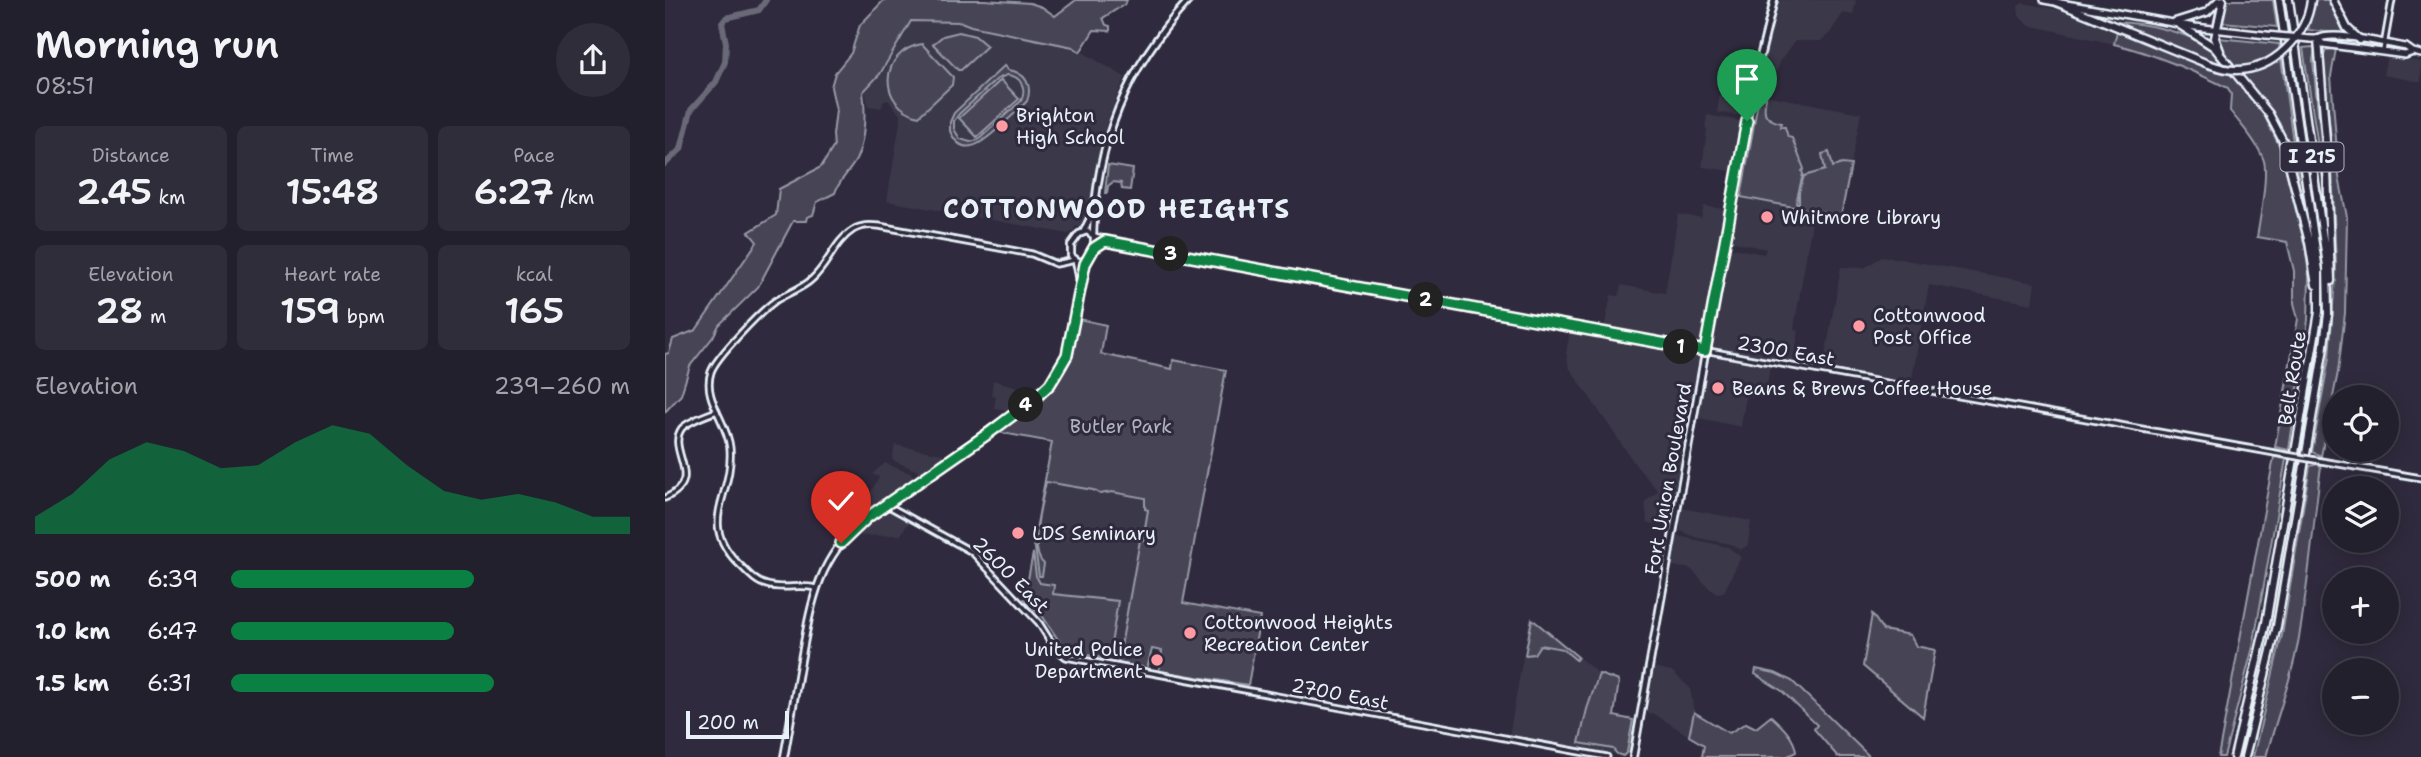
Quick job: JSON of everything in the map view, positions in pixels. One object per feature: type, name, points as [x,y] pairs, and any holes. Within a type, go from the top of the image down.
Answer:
[{"type":"highway","points":[[2175,22],[2207,12],[2221,0]]},
{"type":"highway","points":[[2221,0],[2215,42],[2222,55]]},
{"type":"highway","name":"Belt Route","points":[[2234,757],[2266,623],[2319,312],[2319,271],[2279,0]]},
{"type":"highway","name":"Belt Route","points":[[2245,757],[2277,626],[2328,314],[2324,235],[2289,0]]},
{"type":"highway","points":[[2056,2],[2208,64],[2235,70],[2248,69],[2278,55],[2299,34],[2310,10],[2311,0]]},
{"type":"highway","points":[[2333,0],[2347,29],[2360,40]]},
{"type":"highway","points":[[2175,22],[2222,55],[2269,114],[2283,141],[2309,242],[2319,312]]},
{"type":"highway","points":[[2315,39],[2332,264],[2328,314]]},
{"type":"main road","points":[[784,757],[815,588],[827,563],[841,543],[858,525],[886,504],[1033,400],[1050,384],[1067,355],[1080,282],[1086,261],[1094,248],[1095,209],[1108,135],[1123,94],[1157,38],[1189,0]]},
{"type":"main road","name":"Fort Union Boulevard","points":[[1633,757],[1755,73],[1774,0]]},
{"type":"main road","points":[[2044,0],[2216,30],[2315,39],[2323,36],[2360,40],[2406,47],[2421,54]]},
{"type":"main road","points":[[2315,39],[2323,44],[2405,55],[2413,52]]},
{"type":"main road","points":[[1080,282],[1075,260],[1070,254],[1073,243],[1084,231],[1095,209]]},
{"type":"main road","points":[[1084,231],[1093,235]]},
{"type":"main road","points":[[1075,260],[1086,261]]},
{"type":"street","points":[[2383,51],[2392,0]]},
{"type":"street","points":[[815,588],[800,585],[775,587],[761,583],[725,550],[718,523],[730,446],[709,390],[711,372],[719,357],[770,305],[814,279],[850,232],[864,226],[879,226],[1025,252],[1056,264],[1075,260]]},
{"type":"street","name":"2300 East","points":[[1093,235],[1105,241],[1705,351],[2421,478]]},
{"type":"street","points":[[1094,248],[1105,241]]},
{"type":"street","points":[[1063,264],[1070,254]]},
{"type":"street","points":[[665,498],[678,490],[683,479],[682,466],[675,448],[679,431],[717,411]]},
{"type":"street","name":"2600 East","points":[[886,504],[972,552],[1039,623],[1057,650],[1069,658]]},
{"type":"street","name":"2700 East","points":[[1069,658],[1607,757]]},
{"type":"shaded area","points":[[1780,0],[1856,0],[1853,15],[1843,13],[1830,33],[1821,41],[1795,41],[1780,62],[1776,74],[1761,71]]},
{"type":"shaded area","points":[[2023,3],[2077,13],[2117,29],[2114,44],[2028,25],[2019,16],[2018,6]]},
{"type":"shaded area","name":"Brighton High School","points":[[911,21],[961,22],[1074,47],[1125,77],[1106,124],[1086,225],[1075,227],[1073,232],[1068,234],[887,201],[901,116],[888,100],[883,102],[882,108],[868,106],[865,92],[885,69]]},
{"type":"shaded area","points":[[2387,56],[2421,62],[2421,82],[2383,75]]},
{"type":"shaded area","points":[[1725,58],[1751,63],[1741,116],[1717,112]]},
{"type":"shaded area","points":[[1760,94],[1861,113],[1841,216],[1814,211],[1794,329],[1799,331],[1793,363],[1713,349],[1711,346],[1729,251],[1732,248],[1764,254],[1766,249],[1731,239],[1757,98]]},
{"type":"shaded area","points":[[1707,115],[1740,121],[1731,171],[1702,167]]},
{"type":"shaded area","points":[[1704,206],[1725,209],[1700,345],[1604,329],[1611,295],[1619,296],[1621,285],[1665,293],[1678,214],[1701,218]]},
{"type":"shaded area","points":[[1883,256],[2035,283],[2032,304],[1929,285],[1911,384],[1823,368],[1841,267],[1864,268]]},
{"type":"shaded area","points":[[1570,330],[1699,355],[1669,525],[1666,527],[1647,522],[1645,502],[1658,491],[1637,467],[1569,367],[1566,353]]},
{"type":"shaded area","points":[[1711,356],[1770,367],[1765,398],[1746,396],[1741,427],[1698,418]]},
{"type":"shaded area","points":[[993,380],[1034,394],[1012,411],[994,408],[996,396],[991,395]]},
{"type":"shaded area","points":[[895,445],[943,454],[946,457],[922,473],[892,460]]},
{"type":"shaded area","points":[[885,463],[912,474],[913,477],[867,512],[859,500],[869,495],[879,477],[872,474]]},
{"type":"shaded area","points":[[1045,481],[1093,490],[1100,494],[1112,492],[1146,500],[1145,508],[1148,509],[1143,541],[1140,541],[1119,659],[1065,649],[1050,623],[1027,595]]},
{"type":"shaded area","points":[[1682,508],[1751,521],[1748,545],[1741,550],[1731,544],[1698,538],[1680,531]]},
{"type":"shaded area","points":[[886,509],[910,520],[901,535],[860,536],[863,528]]},
{"type":"shaded area","points":[[1679,536],[1728,547],[1741,557],[1724,592],[1717,593],[1710,589],[1691,569],[1672,566],[1676,539]]},
{"type":"shaded area","points":[[1530,617],[1599,674],[1619,681],[1614,716],[1632,718],[1634,721],[1627,756],[1509,736]]},
{"type":"shaded area","points":[[1654,667],[1672,671],[1690,688],[1694,712],[1689,736],[1654,714],[1647,713]]},
{"type":"green space","points":[[884,0],[1030,3],[1055,16],[1076,0],[1127,0],[1103,18],[1106,25],[1110,26],[1110,31],[1094,30],[1080,52],[1073,47],[961,22],[911,21],[880,74],[863,92],[863,135],[859,152],[835,193],[817,202],[813,215],[807,217],[806,221],[793,221],[758,287],[719,325],[690,366],[681,395],[665,412],[665,354],[669,353],[673,339],[696,330],[757,242],[749,232],[776,215],[779,189],[821,167],[834,146],[836,110],[831,87],[835,73],[851,53],[860,25]]},
{"type":"green space","points":[[2226,0],[2273,0],[2277,27],[2220,21]]},
{"type":"green space","points":[[2316,0],[2329,0],[2345,34],[2308,30]]},
{"type":"green space","points":[[2114,22],[2154,27],[2193,39],[2215,51],[2214,54],[2224,67]]},
{"type":"green space","points":[[2117,31],[2210,68],[2231,73],[2264,115],[2280,147],[2306,250],[2309,277],[2308,320],[2289,450],[2275,447],[2298,319],[2294,303],[2294,271],[2287,242],[2257,237],[2265,177],[2264,161],[2249,134],[2230,111],[2231,94],[2228,88],[2172,63],[2114,44]]},
{"type":"green space","points":[[959,32],[975,36],[987,46],[961,70],[933,44],[943,36]]},
{"type":"green space","points":[[2218,38],[2279,44],[2302,204],[2288,145],[2279,123],[2221,48]]},
{"type":"green space","points":[[922,44],[953,77],[952,85],[919,116],[905,110],[896,102],[890,91],[889,79],[891,67],[897,57]]},
{"type":"green space","points":[[2303,48],[2315,48],[2313,60],[2327,205]]},
{"type":"green space","points":[[2336,49],[2331,76],[2339,177],[2347,217],[2345,313],[2335,385],[2324,385],[2329,358],[2336,265],[2331,141],[2323,58],[2326,50]]},
{"type":"green space","points":[[1005,65],[1008,70],[1019,73],[1026,80],[1029,90],[1027,101],[990,136],[976,145],[969,147],[956,140],[950,131],[954,113]],"holes":[[[1012,76],[1019,80],[1023,87],[1021,101],[978,140],[970,142],[960,139],[954,129],[954,121],[959,114],[997,79]]]},
{"type":"green space","points":[[1001,80],[1019,99],[977,137],[959,118]]},
{"type":"green space","points":[[1759,96],[1766,97],[1765,111],[1768,117],[1781,123],[1780,127],[1785,127],[1788,137],[1792,138],[1804,169],[1796,203],[1799,203],[1804,176],[1825,170],[1822,154],[1829,152],[1833,167],[1851,165],[1841,216],[1741,197]]},
{"type":"green space","points":[[1108,165],[1133,169],[1130,190],[1122,189],[1121,183],[1113,182],[1105,193]]},
{"type":"green space","name":"Butler Park","points":[[1079,319],[1106,325],[1101,354],[1172,369],[1173,360],[1226,370],[1183,603],[1260,617],[1248,685],[1159,671],[1162,651],[1152,649],[1147,669],[1118,663],[1148,510],[1145,509],[1145,498],[1112,492],[1100,494],[1093,490],[1046,482],[1039,512],[1052,442],[997,432],[1050,392],[1071,358]]},
{"type":"green space","points":[[2322,397],[2321,456],[2312,452]]},
{"type":"green space","points":[[2274,457],[2286,459],[2253,647],[2224,757],[2218,757]]},
{"type":"green space","points":[[2310,466],[2321,466],[2308,577],[2295,657],[2266,757],[2253,757],[2282,635]]},
{"type":"green space","name":"Butler Park","points":[[1039,513],[1037,548],[1039,558],[1044,564],[1042,576],[1039,576],[1033,546]]},
{"type":"green space","points":[[1033,553],[1036,576],[1040,583],[1054,585],[1053,594],[1118,601],[1109,657],[1106,659],[1065,650],[1043,617],[1029,605],[1033,601],[1029,598],[1031,601],[1028,604],[1024,600]]},
{"type":"green space","points":[[1872,614],[1883,630],[1910,635],[1916,646],[1935,650],[1923,717],[1863,666]]},
{"type":"green space","points":[[1532,619],[1578,657],[1576,660],[1563,649],[1540,645],[1534,654],[1525,655]]},
{"type":"green space","points":[[1756,669],[1775,673],[1792,681],[1870,757],[1838,757],[1814,729],[1817,725],[1782,691],[1755,674]]},
{"type":"green space","points":[[1599,674],[1619,681],[1614,716],[1633,720],[1627,752],[1623,756],[1613,749],[1579,743]]},
{"type":"green space","points":[[1694,712],[1729,733],[1746,723],[1756,728],[1771,716],[1790,737],[1796,752],[1786,757],[1702,757],[1704,745],[1689,736]]},
{"type":"waterway","points":[[665,164],[681,149],[691,110],[716,82],[725,62],[726,43],[722,23],[726,18],[759,10],[766,0]]},
{"type":"place","name":"Brighton High School","points":[[1002,126]]},
{"type":"place","name":"Whitmore Library","points":[[1767,217]]},
{"type":"place","name":"Cottonwood Post Office","points":[[1859,326]]},
{"type":"place","name":"Beans & Brews Coffee House","points":[[1718,388]]},
{"type":"place","name":"LDS Seminary","points":[[1018,533]]},
{"type":"place","name":"Cottonwood Heights Recreation Center","points":[[1190,633]]},
{"type":"place","name":"United Police Department","points":[[1157,660]]},
{"type":"district","name":"COTTONWOOD HEIGHTS","points":[[1117,208]]},
{"type":"route","points":[[841,543],[868,517],[989,433],[1050,384],[1067,355],[1086,261],[1094,248],[1105,241],[1705,351],[1747,121]]}]
